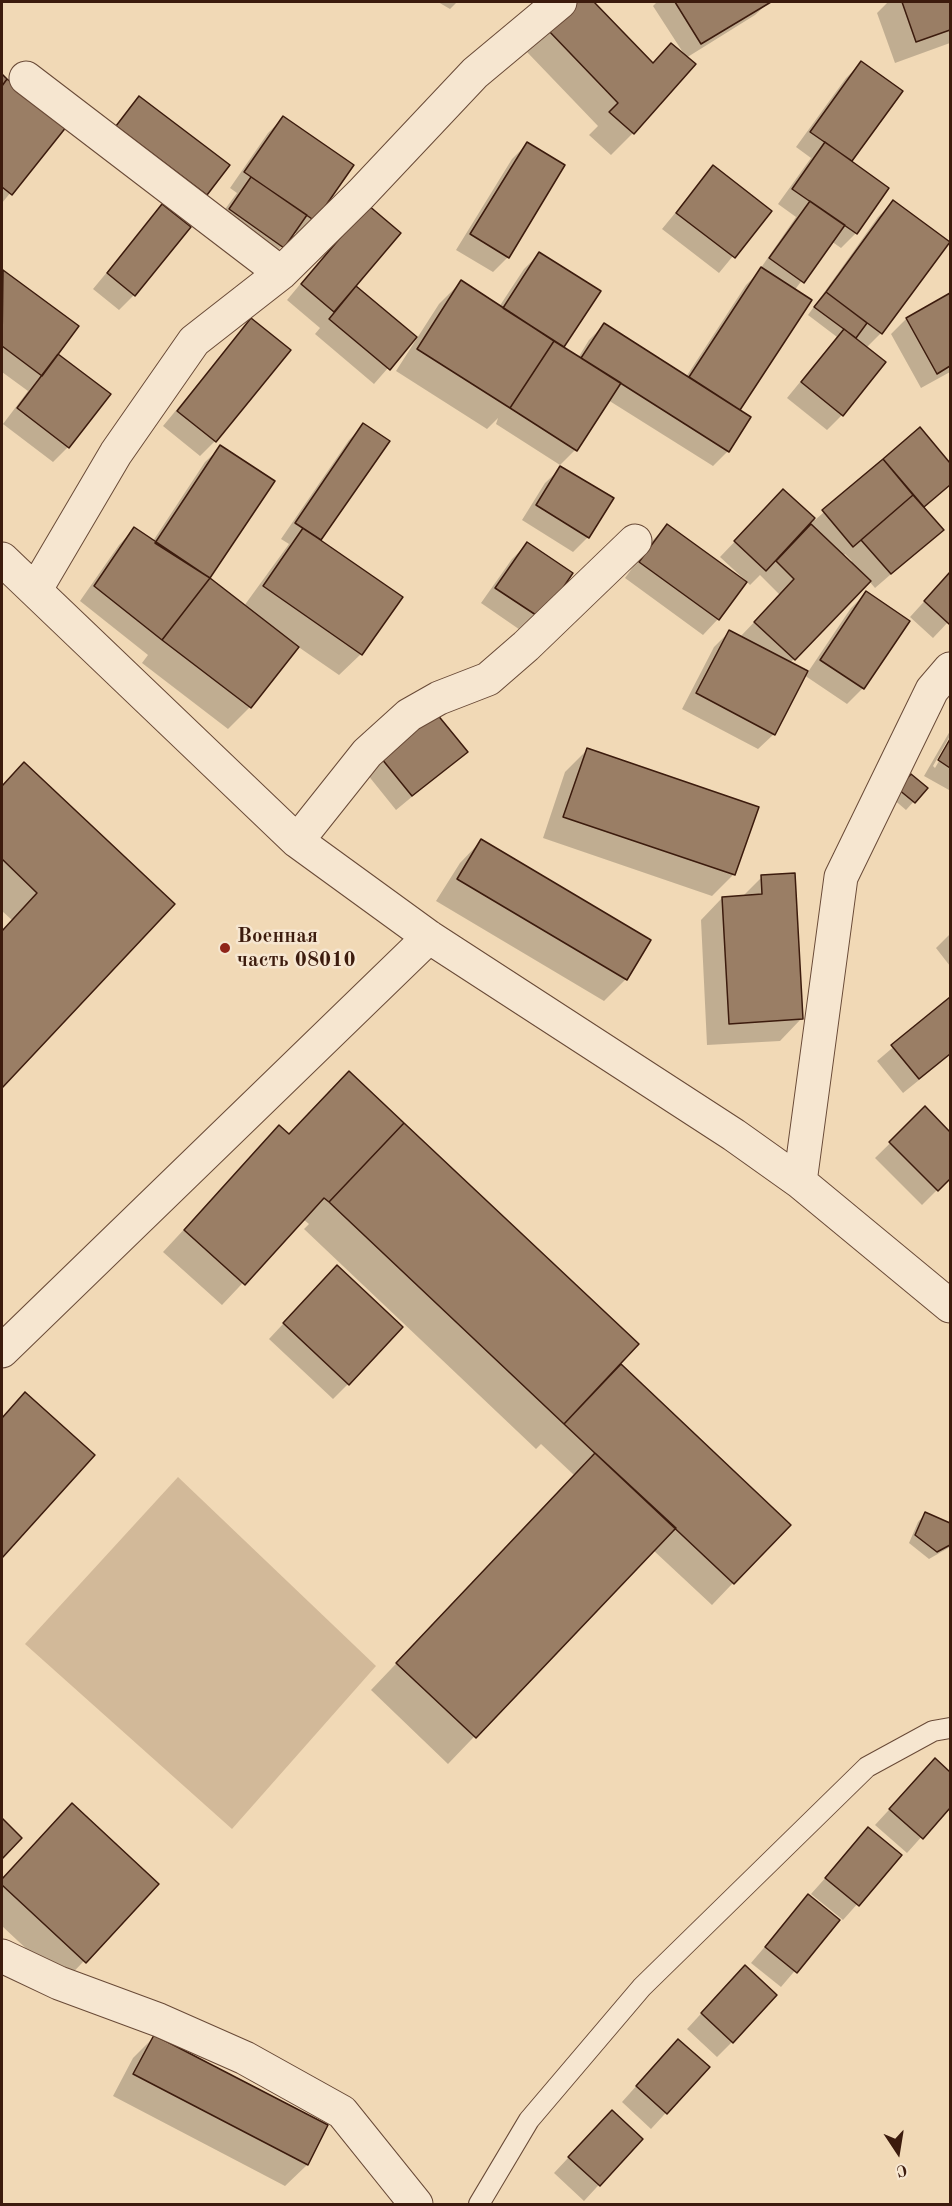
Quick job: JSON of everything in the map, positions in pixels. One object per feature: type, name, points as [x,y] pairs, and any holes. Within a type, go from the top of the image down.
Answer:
[{"type":"street","points":[[36,589],[116,453],[194,341],[281,273],[361,194],[475,73],[560,2]]},
{"type":"street","points":[[26,78],[281,273]]},
{"type":"street","points":[[297,841],[367,753],[409,715],[438,698],[488,679],[526,646],[635,541]]},
{"type":"street","points":[[2,558],[297,841],[429,937],[734,1135],[800,1182],[951,1306]]},
{"type":"street","points":[[800,1182],[841,877],[932,690],[951,669]]},
{"type":"street","points":[[2,1351],[429,937]]},
{"type":"street","points":[[2,1956],[59,1983],[159,2020],[245,2058],[342,2112],[416,2205]]},
{"type":"lane","points":[[479,2205],[529,2120],[642,1987],[867,1767],[933,1731],[951,1728]]},
{"type":"shaded area","points":[[178,1477],[376,1666],[232,1829],[25,1644]]},
{"type":"building","points":[[576,2],[594,2],[653,63],[671,43],[696,64],[634,134],[609,112],[618,103],[547,29]]},
{"type":"building","points":[[675,2],[771,2],[701,44]]},
{"type":"building","points":[[902,2],[950,2],[950,30],[916,42]]},
{"type":"building","points":[[861,61],[903,91],[852,161],[810,132]]},
{"type":"building","points":[[2,74],[7,79],[2,86]]},
{"type":"building","points":[[7,79],[67,126],[12,195],[2,187],[2,86]]},
{"type":"building","points":[[139,96],[230,165],[207,195],[116,126]]},
{"type":"building","points":[[283,116],[354,165],[315,221],[244,172]]},
{"type":"building","points":[[527,142],[565,165],[509,258],[470,234]]},
{"type":"building","points":[[825,142],[889,188],[857,234],[792,189]]},
{"type":"building","points":[[713,165],[772,211],[735,258],[676,213]]},
{"type":"building","points":[[251,177],[307,215],[284,248],[229,209]]},
{"type":"building","points":[[893,200],[950,242],[882,334],[826,292]]},
{"type":"building","points":[[810,201],[845,225],[804,283],[769,258]]},
{"type":"building","points":[[162,204],[191,227],[135,296],[107,273]]},
{"type":"building","points":[[368,205],[401,233],[334,312],[301,284]]},
{"type":"building","points":[[539,252],[601,291],[564,347],[503,308]]},
{"type":"building","points":[[761,267],[812,300],[740,410],[689,377]]},
{"type":"building","points":[[3,270],[79,326],[42,376],[2,346]]},
{"type":"building","points":[[461,280],[554,341],[510,408],[417,349]]},
{"type":"building","points":[[356,286],[417,337],[390,370],[329,319]]},
{"type":"building","points":[[826,292],[867,323],[856,338],[814,307]]},
{"type":"building","points":[[950,293],[950,366],[937,374],[906,318]]},
{"type":"building","points":[[251,318],[291,350],[216,442],[177,411]]},
{"type":"building","points":[[604,323],[751,417],[729,452],[581,358]]},
{"type":"building","points":[[844,329],[886,362],[843,416],[801,382]]},
{"type":"building","points":[[554,341],[621,383],[577,451],[510,408]]},
{"type":"building","points":[[58,354],[111,394],[69,448],[17,408]]},
{"type":"building","points":[[363,423],[390,441],[321,540],[295,523]]},
{"type":"building","points":[[920,427],[950,463],[950,485],[924,507],[883,459]]},
{"type":"building","points":[[220,445],[275,481],[210,578],[155,543]]},
{"type":"building","points":[[883,459],[913,495],[853,547],[822,510]]},
{"type":"building","points":[[560,466],[614,498],[589,538],[536,505]]},
{"type":"building","points":[[783,489],[815,518],[766,571],[734,541]]},
{"type":"building","points":[[913,495],[944,530],[891,574],[861,540]]},
{"type":"building","points":[[667,524],[747,582],[719,620],[639,562]]},
{"type":"building","points":[[811,524],[871,581],[795,660],[754,622],[794,579],[776,561]]},
{"type":"building","points":[[134,527],[210,578],[162,640],[94,586]]},
{"type":"building","points":[[303,528],[403,597],[362,655],[263,586]]},
{"type":"building","points":[[527,542],[573,573],[542,619],[495,588]]},
{"type":"building","points":[[950,572],[950,623],[949,624],[924,601]]},
{"type":"building","points":[[210,578],[299,647],[251,708],[162,640]]},
{"type":"building","points":[[866,591],[910,621],[864,689],[820,660]]},
{"type":"building","points":[[729,630],[808,671],[775,735],[696,693]]},
{"type":"building","points":[[432,708],[468,752],[412,796],[377,753]]},
{"type":"building","points":[[950,739],[950,768],[938,760]]},
{"type":"building","points":[[587,748],[759,807],[735,875],[563,817]]},
{"type":"building","points":[[24,762],[175,904],[2,1088],[2,931],[37,893],[2,859],[2,786]]},
{"type":"building","points":[[911,774],[928,788],[915,803],[898,789]]},
{"type":"building","points":[[481,839],[651,940],[627,980],[457,879]]},
{"type":"building","points":[[795,873],[803,1019],[729,1024],[722,897],[762,894],[761,875]]},
{"type":"building","points":[[950,997],[950,1054],[919,1079],[891,1045]]},
{"type":"building","points":[[349,1071],[404,1123],[329,1202],[324,1198],[245,1285],[184,1230],[279,1125],[289,1134]]},
{"type":"building","points":[[925,1106],[950,1132],[950,1179],[938,1191],[889,1142]]},
{"type":"building","points":[[404,1123],[639,1344],[564,1424],[329,1202]]},
{"type":"building","points":[[337,1265],[403,1327],[349,1385],[283,1323]]},
{"type":"building","points":[[621,1364],[791,1525],[734,1584],[564,1424]]},
{"type":"building","points":[[25,1392],[95,1455],[2,1558],[2,1418]]},
{"type":"building","points":[[595,1453],[676,1528],[476,1738],[396,1663]]},
{"type":"building","points":[[925,1512],[950,1523],[950,1545],[937,1552],[915,1535]]},
{"type":"building","points":[[935,1758],[950,1772],[950,1808],[923,1839],[889,1809]]},
{"type":"building","points":[[72,1803],[159,1884],[86,1963],[2,1885],[2,1879]]},
{"type":"building","points":[[2,1818],[22,1838],[2,1859]]},
{"type":"building","points":[[868,1827],[902,1855],[859,1906],[825,1878]]},
{"type":"building","points":[[808,1894],[840,1920],[797,1973],[765,1947]]},
{"type":"building","points":[[745,1965],[777,1995],[733,2043],[701,2013]]},
{"type":"building","points":[[154,2035],[328,2125],[308,2165],[133,2074]]},
{"type":"building","points":[[678,2039],[710,2067],[667,2114],[636,2086]]},
{"type":"building","points":[[612,2110],[643,2139],[600,2186],[568,2157]]},
{"type":"place","name":"Военная часть 08010","points":[[225,948]]}]
